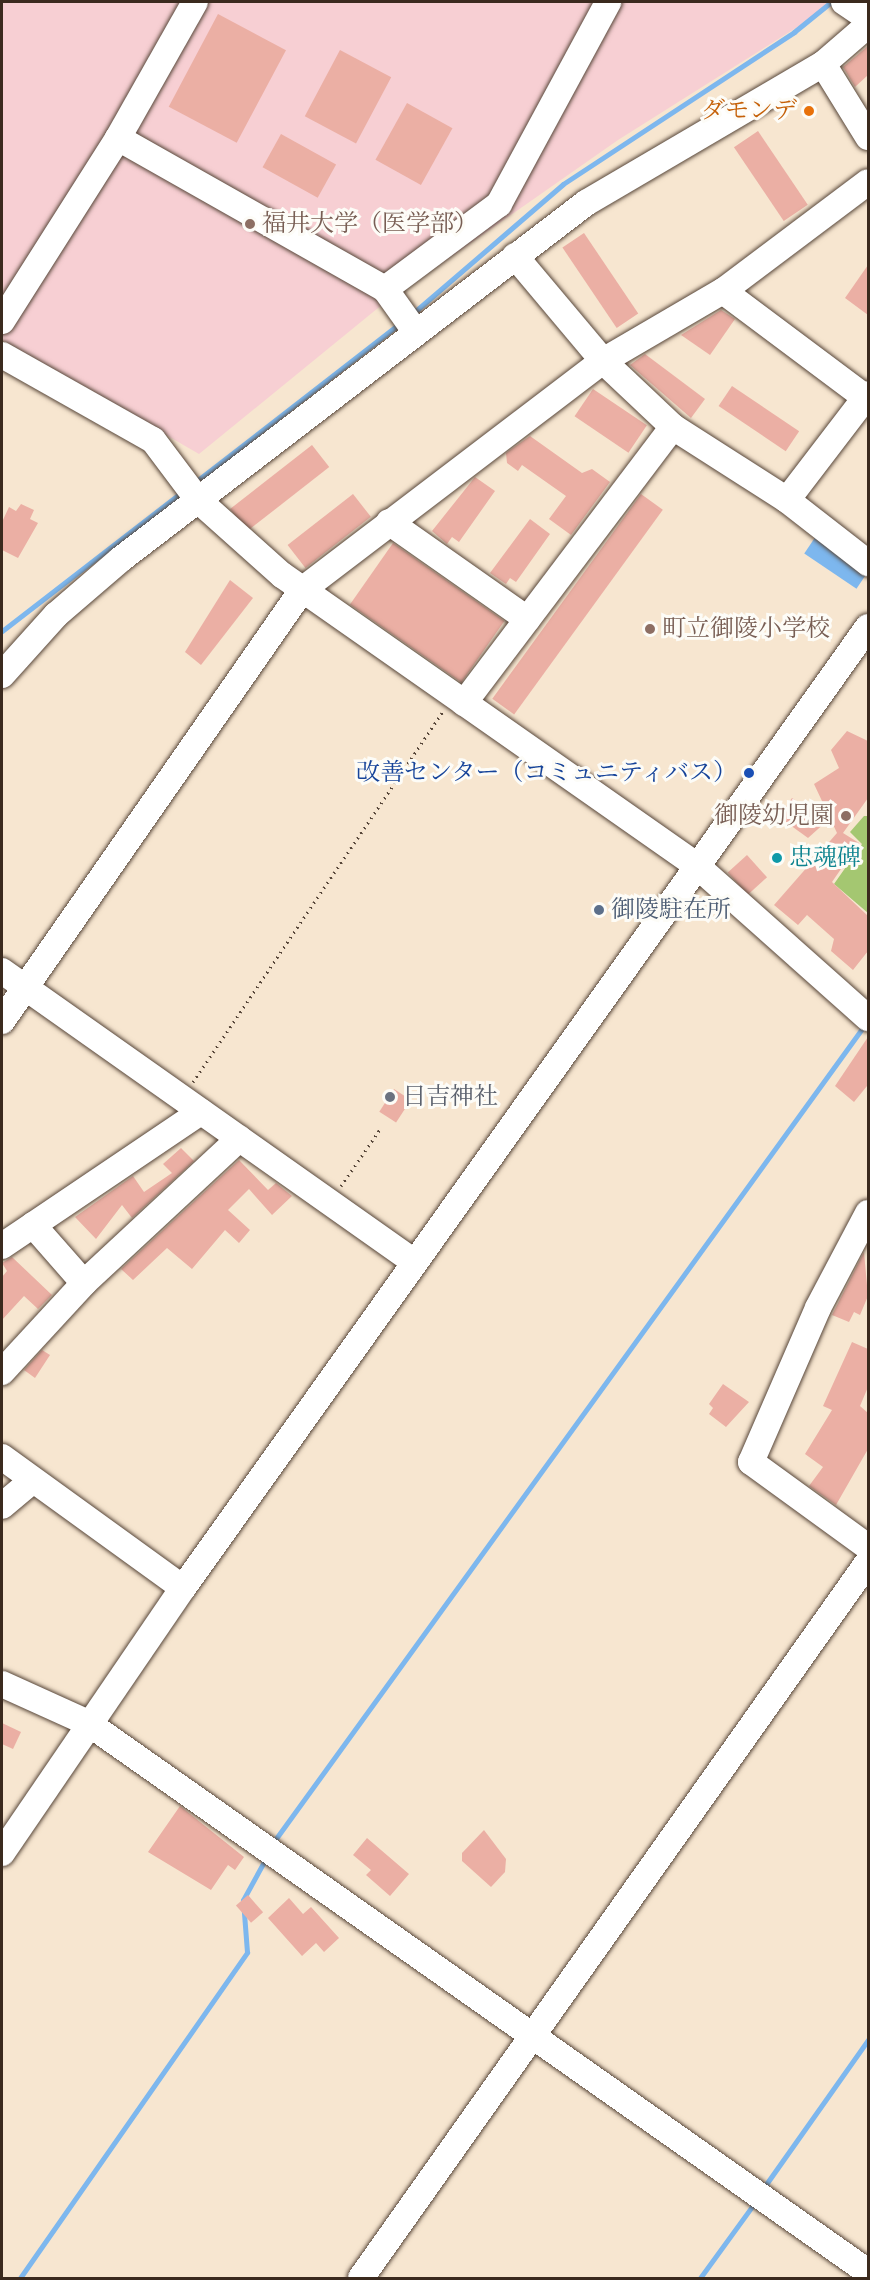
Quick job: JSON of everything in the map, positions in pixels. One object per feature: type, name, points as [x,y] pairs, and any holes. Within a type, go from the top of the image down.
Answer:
[{"type":"street","points":[[2,321],[118,138],[195,2]]},
{"type":"street","points":[[385,288],[499,204],[608,2]]},
{"type":"street","points":[[844,2],[868,18]]},
{"type":"street","points":[[2,675],[56,615],[198,500],[415,331],[586,202],[823,63],[868,25]]},
{"type":"street","points":[[823,63],[868,137]]},
{"type":"street","points":[[118,138],[385,288],[415,331]]},
{"type":"street","points":[[2,1021],[302,590],[603,361],[723,291],[868,182]]},
{"type":"street","points":[[515,256],[603,361],[673,427],[788,500],[868,563]]},
{"type":"street","points":[[723,291],[867,396],[788,500]]},
{"type":"street","points":[[2,356],[134,426],[153,440],[198,500],[302,590],[696,865],[868,1018]]},
{"type":"street","points":[[459,700],[527,619],[673,427]]},
{"type":"street","points":[[389,522],[527,619]]},
{"type":"street","points":[[2,1853],[88,1723],[183,1588],[696,865],[868,627]]},
{"type":"street","points":[[2,971],[414,1262]]},
{"type":"street","points":[[2,1246],[192,1105]]},
{"type":"street","points":[[2,1372],[84,1283],[239,1139]]},
{"type":"street","points":[[868,1213],[818,1308],[751,1462],[868,1547]]},
{"type":"street","points":[[33,1225],[84,1283]]},
{"type":"street","points":[[2,1456],[183,1588]]},
{"type":"street","points":[[2,1506],[33,1480]]},
{"type":"street","points":[[361,2278],[868,1562]]},
{"type":"street","points":[[2,1684],[88,1723],[534,2034],[868,2272]]},
{"type":"path","points":[[192,1105],[459,700]]},
{"type":"path","points":[[329,1202],[380,1129]]},
{"type":"shaded area","name":"福井大学（医学部）","points":[[2,2],[837,2],[618,140],[378,308],[199,454],[2,340]]},
{"type":"green space","points":[[864,816],[868,816],[868,913],[834,884],[862,844],[850,832]]},
{"type":"water","points":[[816,536],[868,571],[856,589],[804,553]]},
{"type":"building","points":[[218,14],[286,50],[237,143],[169,107]]},
{"type":"building","points":[[868,46],[868,75],[855,87],[843,67]]},
{"type":"building","points":[[340,50],[391,77],[356,143],[305,116]]},
{"type":"building","points":[[407,103],[452,128],[421,185],[375,160]]},
{"type":"building","points":[[758,131],[808,205],[784,221],[734,147]]},
{"type":"building","points":[[281,134],[336,165],[318,198],[263,167]]},
{"type":"building","points":[[584,233],[638,313],[617,328],[562,248]]},
{"type":"building","points":[[868,265],[868,315],[845,298]]},
{"type":"building","points":[[721,310],[735,319],[710,355],[681,335]]},
{"type":"building","points":[[645,354],[705,399],[691,418],[630,365]]},
{"type":"building","points":[[732,386],[799,431],[786,451],[719,406]]},
{"type":"building","points":[[593,389],[647,425],[628,453],[575,416]]},
{"type":"building","points":[[530,436],[582,473],[592,469],[610,482],[571,535],[549,519],[566,496],[522,465],[518,471],[507,463],[506,453]]},
{"type":"building","points":[[312,445],[329,467],[247,531],[230,509]]},
{"type":"building","points":[[475,477],[495,491],[459,542],[452,537],[447,544],[432,531]]},
{"type":"building","points":[[353,494],[371,517],[305,568],[288,545]]},
{"type":"building","points":[[641,494],[663,510],[514,715],[492,699]]},
{"type":"building","points":[[21,504],[34,510],[30,519],[38,523],[18,558],[2,550],[2,522],[9,507],[16,511]]},
{"type":"building","points":[[530,519],[550,534],[516,582],[510,578],[506,584],[490,573]]},
{"type":"building","points":[[393,543],[504,621],[461,682],[350,604]]},
{"type":"building","points":[[230,580],[253,598],[201,665],[185,652]]},
{"type":"building","points":[[847,731],[868,741],[868,798],[843,833],[859,843],[832,882],[868,916],[868,951],[853,970],[831,951],[834,939],[807,915],[798,925],[774,905],[837,833],[814,784],[839,768],[831,750]]},
{"type":"building","points":[[792,798],[827,821],[808,838],[779,817]]},
{"type":"building","points":[[747,855],[767,877],[748,895],[728,872]]},
{"type":"building","points":[[868,1037],[867,1086],[854,1102],[835,1086]]},
{"type":"building","points":[[394,1089],[411,1100],[396,1123],[379,1112]]},
{"type":"building","points":[[181,1148],[194,1161],[132,1218],[122,1205],[96,1239],[75,1217],[133,1176],[144,1192],[172,1173],[163,1164]]},
{"type":"building","points":[[239,1160],[268,1190],[276,1183],[292,1196],[272,1215],[249,1189],[228,1210],[250,1230],[239,1243],[225,1230],[192,1269],[167,1248],[133,1280],[121,1269]]},
{"type":"building","points":[[864,1252],[868,1296],[860,1315],[854,1312],[849,1322],[832,1315]]},
{"type":"building","points":[[12,1257],[52,1295],[38,1309],[24,1296],[2,1320],[2,1277],[7,1271],[2,1263]]},
{"type":"building","points":[[852,1342],[868,1349],[868,1387],[860,1406],[868,1413],[868,1449],[836,1505],[809,1486],[823,1467],[805,1454],[832,1410],[823,1406]]},
{"type":"building","points":[[42,1350],[50,1355],[35,1378],[24,1370]]},
{"type":"building","points":[[723,1384],[749,1402],[726,1427],[709,1414],[713,1408],[709,1404]]},
{"type":"building","points":[[2,1723],[21,1732],[13,1749],[2,1744]]},
{"type":"building","points":[[180,1806],[244,1857],[235,1870],[228,1865],[211,1890],[148,1852]]},
{"type":"building","points":[[484,1830],[506,1859],[505,1872],[491,1887],[462,1861],[462,1853]]},
{"type":"building","points":[[367,1838],[409,1874],[390,1896],[366,1875],[371,1870],[353,1855]]},
{"type":"building","points":[[248,1895],[263,1912],[251,1923],[236,1905]]},
{"type":"building","points":[[289,1898],[303,1914],[311,1907],[339,1938],[324,1952],[316,1943],[302,1956],[268,1918]]},
{"type":"waterway","points":[[412,314],[563,184],[794,32],[831,2]]},
{"type":"waterway","points":[[194,483],[400,323]]},
{"type":"waterway","points":[[2,631],[182,492]]},
{"type":"waterway","points":[[272,1844],[866,1023]]},
{"type":"waterway","points":[[20,2278],[247,1952],[243,1900],[266,1858]]},
{"type":"waterway","points":[[762,2190],[868,2040]]},
{"type":"waterway","points":[[700,2278],[756,2201]]},
{"type":"place","name":"ダモンデ","points":[[809,111]]},
{"type":"place","name":"福井大学（医学部）","points":[[250,224]]},
{"type":"place","name":"町立御陵小学校","points":[[650,629]]},
{"type":"place","name":"改善センター（コミュニティバス）","points":[[749,773]]},
{"type":"place","name":"御陵幼児園","points":[[846,816]]},
{"type":"place","name":"忠魂碑","points":[[777,858]]},
{"type":"place","name":"御陵駐在所","points":[[599,910]]},
{"type":"place","name":"日吉神社","points":[[390,1097]]}]
